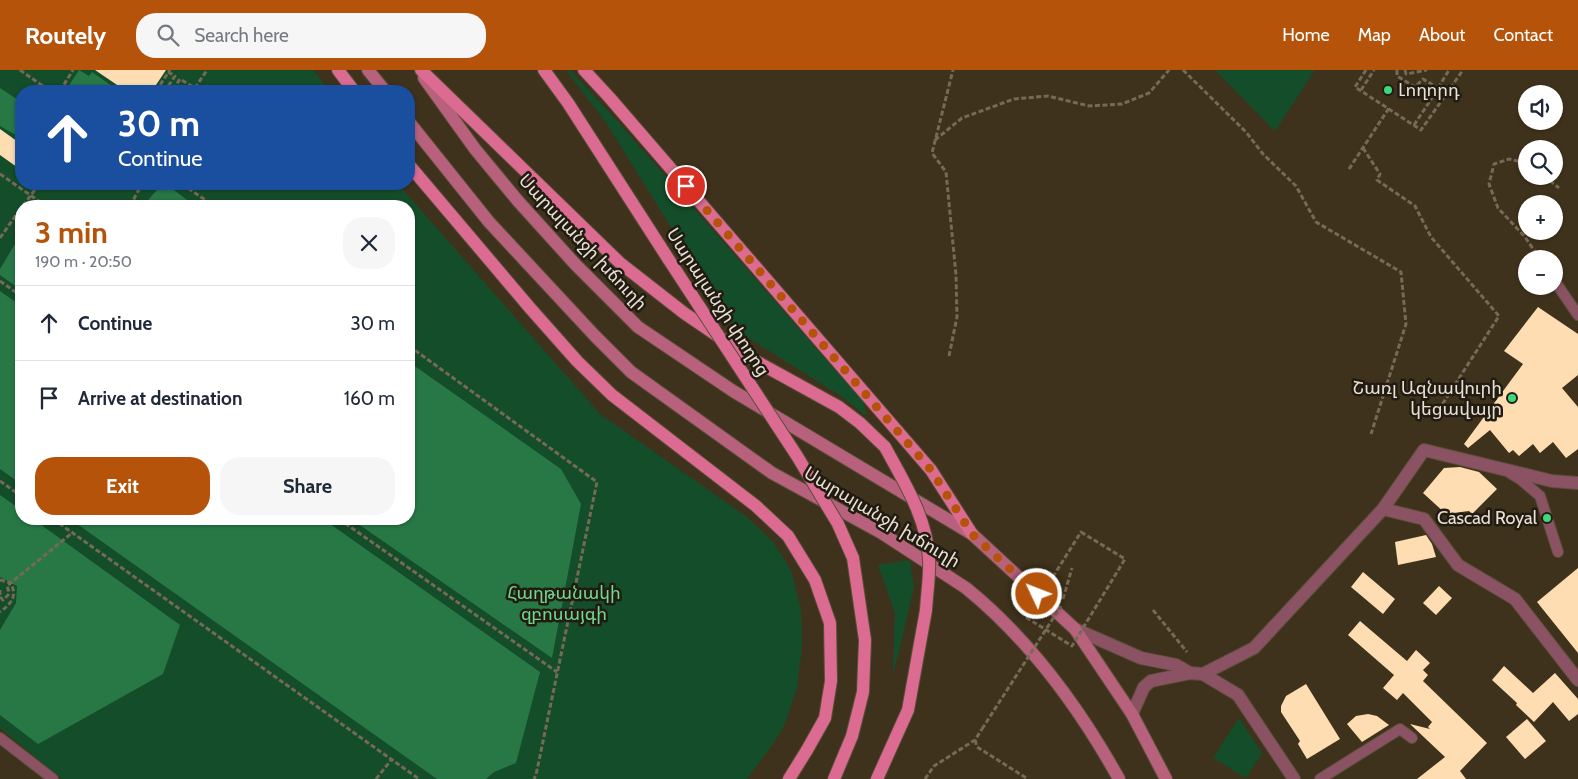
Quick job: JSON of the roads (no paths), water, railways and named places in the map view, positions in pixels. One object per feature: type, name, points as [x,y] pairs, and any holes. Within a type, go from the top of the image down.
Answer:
[{"type":"main road","points":[[338,70],[349,85]]},
{"type":"main road","points":[[368,70],[380,85]]},
{"type":"main road","points":[[420,70],[620,262],[684,313],[750,358],[839,407],[860,423],[885,447],[915,502],[924,530],[929,559],[926,610],[908,710],[877,779]]},
{"type":"main road","name":"Սարալանջի խճուղի","points":[[420,70],[475,149],[518,201],[575,264],[638,327],[733,391],[972,534],[1074,629],[1132,714],[1166,779]]},
{"type":"main road","name":"Սարալանջի փողոց","points":[[544,70],[568,103],[797,456],[838,524],[854,558],[865,640],[863,692],[852,736],[834,779]]},
{"type":"main road","points":[[584,70],[931,470],[972,534]]},
{"type":"main road","name":"Սարալանջի խճուղի","points":[[415,130],[489,222],[631,372],[772,473],[880,532],[978,597],[1036,655],[1085,722],[1119,779]]},
{"type":"main road","points":[[415,172],[530,308],[577,361],[612,396],[756,506],[788,536],[814,580],[830,623],[831,680],[824,718],[789,779]]},
{"type":"street","points":[[1203,674],[1254,648],[1383,509],[1424,450],[1552,481],[1578,483]]},
{"type":"street","points":[[1383,509],[1424,520],[1458,565],[1515,599],[1578,680]]},
{"type":"street","points":[[1074,629],[1141,658],[1176,665],[1190,673]]},
{"type":"street","points":[[1132,714],[1144,687],[1151,681],[1190,673],[1203,674],[1238,694],[1294,779]]},
{"type":"lane","points":[[1563,293],[1578,315]]},
{"type":"lane","points":[[1505,470],[1520,479],[1540,496],[1558,552]]},
{"type":"lane","points":[[1320,779],[1400,729],[1412,738]]},
{"type":"lane","points":[[0,738],[53,779]]},
{"type":"place","name":"Լողորդ","points":[[1388,90]]},
{"type":"place","name":"Շառլ Ազնավուրի կեցավայր","points":[[1512,398]]},
{"type":"place","name":"Cascad Royal","points":[[1547,518]]},
{"type":"park label","name":"Հաղթանակի զբոսայգի","points":[[564,603]]}]
